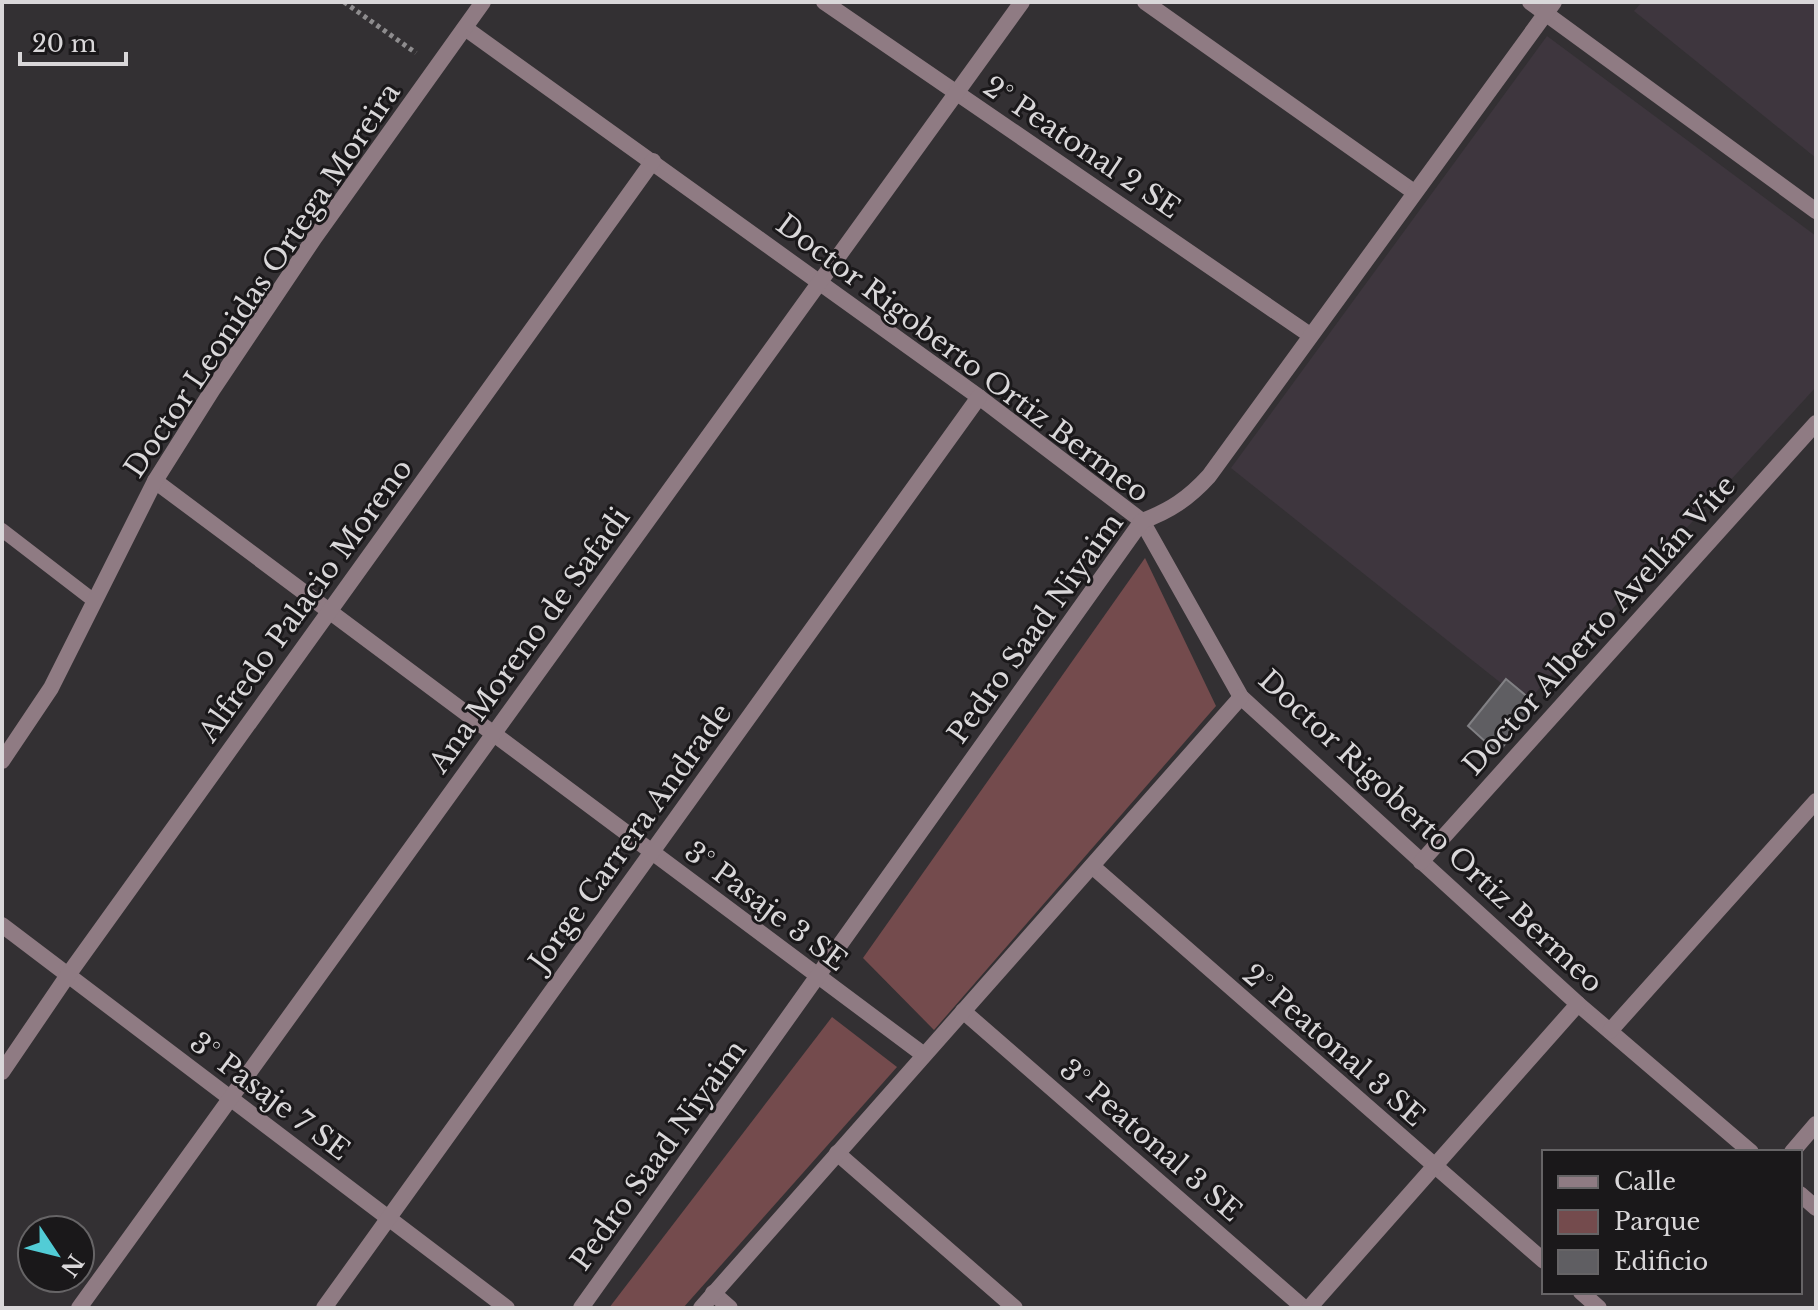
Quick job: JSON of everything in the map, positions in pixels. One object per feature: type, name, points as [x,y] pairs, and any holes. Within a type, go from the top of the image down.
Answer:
[{"type":"street","name":"Doctor Leonidas Ortega Moreira","points":[[2,761],[51,688],[155,481],[315,237],[483,2]]},
{"type":"street","name":"2° Peatonal 2 SE","points":[[824,2],[1310,335]]},
{"type":"street","name":"Ana Moreno de Safadi","points":[[79,1308],[1022,2]]},
{"type":"street","points":[[1145,2],[1414,192]]},
{"type":"street","points":[[1530,2],[1550,8],[1816,211]]},
{"type":"street","name":"Pedro Saad Niyaim","points":[[581,1308],[1142,521],[1166,512],[1188,498],[1209,476],[1550,8]]},
{"type":"street","name":"Doctor Rigoberto Ortiz Bermeo","points":[[465,28],[979,397],[1142,521],[1241,697],[1578,1004],[1749,1150]]},
{"type":"street","name":"Alfredo Palacio Moreno","points":[[2,1072],[328,611],[653,161]]},
{"type":"street","name":"Jorge Carrera Andrade","points":[[324,1308],[979,397]]},
{"type":"street","name":"Doctor Alberto Avellán Vite","points":[[1421,862],[1816,423]]},
{"type":"street","name":"3° Pasaje 3 SE","points":[[155,481],[924,1055]]},
{"type":"street","points":[[701,1308],[1241,697]]},
{"type":"street","points":[[1610,1031],[1816,801]]},
{"type":"street","name":"2° Peatonal 3 SE","points":[[1092,866],[1542,1259]]},
{"type":"street","name":"3° Pasaje 7 SE","points":[[2,925],[507,1308]]},
{"type":"street","points":[[1307,1308],[1578,1004]]},
{"type":"street","name":"3° Peatonal 3 SE","points":[[963,1011],[1307,1308]]},
{"type":"street","points":[[1794,1150],[1816,1124]]},
{"type":"street","points":[[837,1153],[1015,1308]]},
{"type":"street","points":[[713,1293],[730,1308]]},
{"type":"street","points":[[1583,1294],[1599,1308]]},
{"type":"lane","points":[[2,530],[93,600]]},
{"type":"path","points":[[344,2],[436,67]]},
{"type":"shaded area","points":[[1642,2],[1816,2],[1816,158],[1634,11]]},
{"type":"shaded area","points":[[1547,36],[1816,236],[1816,387],[1526,703],[1231,468]]},
{"type":"green space","points":[[1145,558],[1216,706],[934,1030],[863,958]]},
{"type":"green space","points":[[832,1017],[897,1067],[683,1308],[609,1308]]},
{"type":"building","points":[[1506,679],[1536,704],[1498,753],[1468,726]]}]
